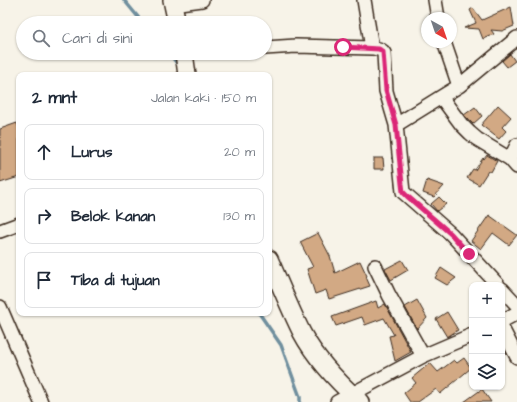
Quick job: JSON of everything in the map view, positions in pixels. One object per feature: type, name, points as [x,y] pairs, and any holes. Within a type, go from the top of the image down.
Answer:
[{"type":"street","points":[[175,16],[172,2],[202,0]]},
{"type":"street","points":[[364,0],[372,48]]},
{"type":"street","points":[[435,0],[437,12]]},
{"type":"street","points":[[396,125],[459,86],[517,38]]},
{"type":"street","points":[[272,48],[296,46],[372,48],[382,50],[384,53],[386,90],[396,125],[403,192],[451,234],[495,282]]},
{"type":"street","points":[[445,48],[459,86]]},
{"type":"street","points":[[185,60],[187,72]]},
{"type":"street","points":[[442,97],[461,124],[477,139],[514,163],[517,146]]},
{"type":"street","points":[[0,231],[16,225]]},
{"type":"street","points":[[272,266],[303,334],[314,352],[343,387],[349,399],[423,356],[469,336]]},
{"type":"street","points":[[375,266],[389,295],[423,356]]},
{"type":"street","points":[[505,293],[517,305]]},
{"type":"street","points":[[0,307],[41,402]]},
{"type":"street","points":[[505,319],[517,313]]},
{"type":"street","points":[[505,334],[517,357]]},
{"type":"building","points":[[511,7],[514,26],[502,31],[491,30],[494,34],[483,39],[479,29],[464,28],[476,23],[470,10],[473,8],[482,20]]},
{"type":"building","points":[[510,54],[515,61],[507,67],[502,61]]},
{"type":"building","points":[[498,105],[511,117],[502,127],[506,131],[499,139],[481,125]]},
{"type":"building","points":[[475,107],[482,116],[473,124],[464,115]]},
{"type":"building","points":[[16,123],[16,178],[0,183],[0,129]]},
{"type":"building","points":[[487,155],[497,161],[491,172],[488,171],[479,185],[467,178],[473,169],[475,170],[483,158],[484,159]]},
{"type":"building","points":[[374,158],[383,158],[384,169],[374,169]]},
{"type":"building","points":[[427,180],[444,186],[434,197],[423,193]]},
{"type":"building","points":[[439,197],[446,204],[437,211],[431,204]]},
{"type":"building","points":[[489,215],[517,235],[509,245],[493,233],[481,249],[471,241]]},
{"type":"building","points":[[318,233],[330,256],[335,273],[360,261],[370,286],[329,299],[326,290],[315,294],[307,269],[313,267],[300,242]]},
{"type":"building","points":[[402,260],[408,270],[391,280],[385,269]]},
{"type":"building","points":[[441,268],[456,278],[447,285],[435,278]]},
{"type":"building","points":[[417,300],[427,318],[417,329],[405,307]]},
{"type":"building","points":[[376,301],[378,308],[385,304],[411,352],[395,361],[389,336],[394,335],[384,318],[365,325],[362,317],[336,326],[332,317]]},
{"type":"building","points":[[447,312],[458,330],[447,337],[436,319]]},
{"type":"building","points":[[464,358],[469,365],[469,370],[440,394],[436,389],[418,402],[410,402],[404,393],[416,383],[412,378],[430,363],[438,372],[454,360],[457,363]]},
{"type":"building","points":[[483,390],[491,402],[464,402]]},
{"type":"waterway","points":[[124,0],[137,16]]},
{"type":"waterway","points":[[174,60],[179,66]]},
{"type":"waterway","points":[[261,316],[281,345],[300,397],[300,402]]},
{"type":"route","points":[[343,47],[379,49],[384,53],[386,90],[396,125],[403,192],[451,234],[469,254]]}]
